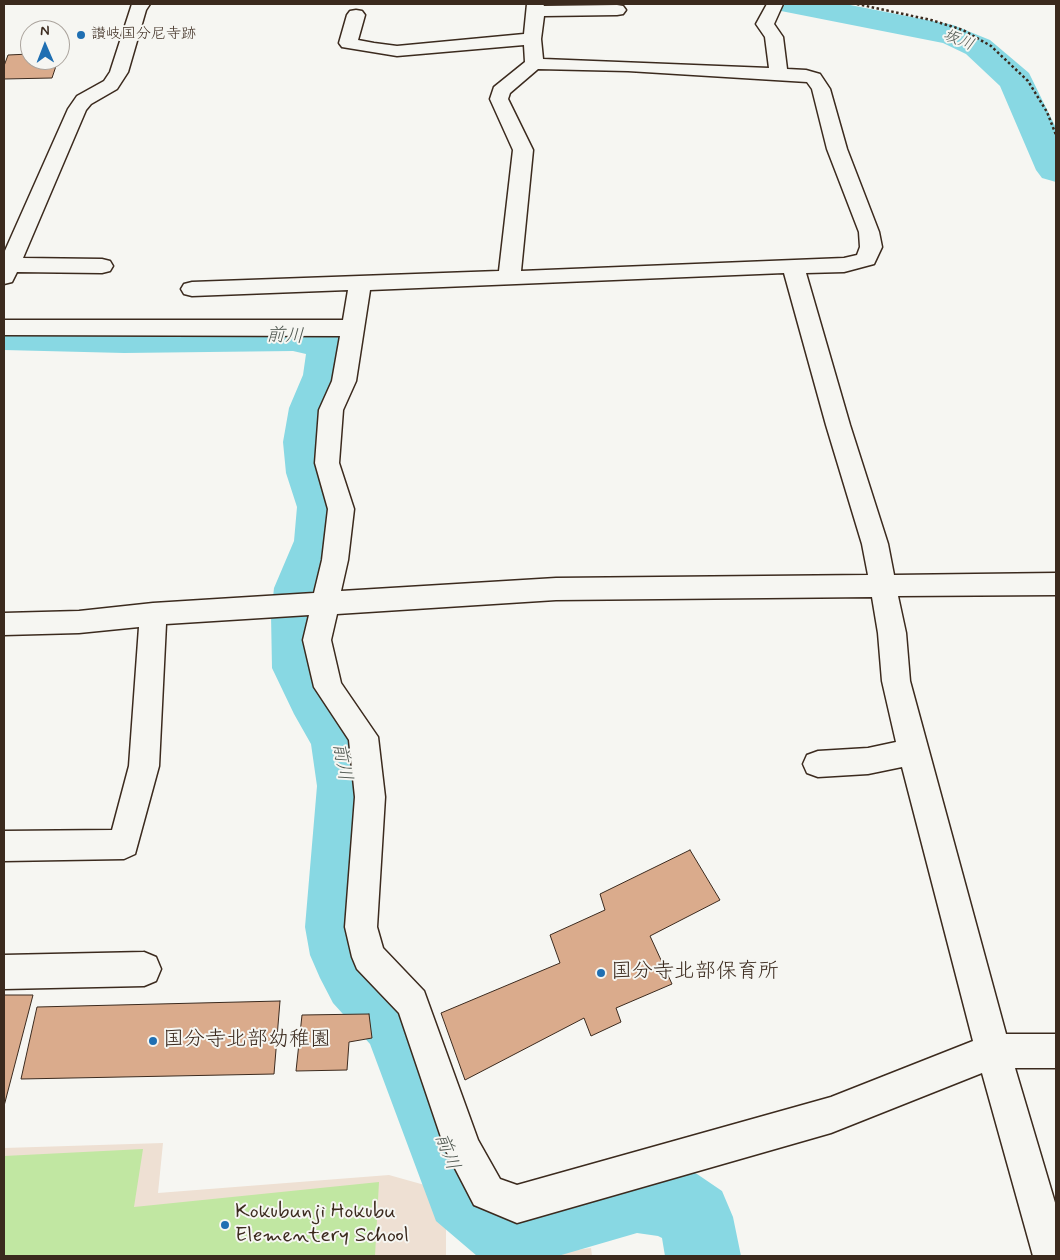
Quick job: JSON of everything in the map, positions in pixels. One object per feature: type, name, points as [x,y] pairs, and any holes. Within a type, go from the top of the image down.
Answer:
[{"type":"street","points":[[102,266],[6,271],[77,109],[84,100],[111,86],[119,72],[138,8],[142,4]]},
{"type":"street","points":[[775,4],[765,24],[774,38],[778,55],[778,73]]},
{"type":"street","points":[[509,278],[523,150],[499,99],[501,91],[533,52],[536,7],[617,10]]},
{"type":"street","points":[[192,289],[844,264],[866,259],[871,247],[869,232],[837,149],[820,89],[814,78],[806,75],[778,73],[628,66],[533,52],[396,51],[374,48],[348,43],[356,15]]},
{"type":"street","points":[[793,266],[874,544],[892,633],[896,681],[913,752],[993,1051],[1052,1256]]},
{"type":"street","points":[[360,284],[351,328],[344,381],[331,410],[327,463],[342,509],[335,560],[317,640],[328,687],[363,738],[369,787],[361,927],[369,957],[412,1004],[463,1150],[486,1192],[518,1204],[832,1115],[993,1051],[1056,1051]]},
{"type":"street","points":[[4,327],[351,328]]},
{"type":"street","points":[[4,624],[79,622],[153,614],[556,589],[881,584],[1056,584]]},
{"type":"street","points":[[4,846],[124,844],[144,766],[153,614]]},
{"type":"street","points":[[818,764],[868,761],[913,752]]},
{"type":"street","points":[[4,972],[144,969]]},
{"type":"path","points":[[857,4],[931,20],[963,30],[991,46],[1028,81],[1047,112],[1056,135]]},
{"type":"shaded area","name":"Kokubunji Hokubu Elementery School","points":[[163,1143],[158,1193],[389,1175],[446,1191],[446,1256],[4,1256],[4,1148]]},
{"type":"shaded area","points":[[591,1248],[592,1256],[528,1256]]},
{"type":"green space","name":"Kokubunji Hokubu Elementery School","points":[[143,1149],[134,1207],[379,1182],[375,1256],[4,1256],[4,1156]]},
{"type":"building","points":[[20,54],[20,70],[55,70],[52,78],[4,79],[4,66],[8,55]]},
{"type":"building","name":"国分寺北部保育所","points":[[690,850],[720,900],[650,936],[672,984],[616,1008],[621,1022],[591,1036],[584,1018],[465,1080],[441,1013],[560,963],[550,935],[605,910],[600,894]]},
{"type":"building","points":[[4,995],[33,995],[4,1106]]},
{"type":"building","name":"国分寺北部幼稚園","points":[[280,1001],[274,1074],[21,1079],[37,1007]]},
{"type":"building","points":[[369,1014],[372,1038],[349,1042],[347,1070],[296,1071],[302,1015]]},
{"type":"waterway","name":"坂川","points":[[793,4],[953,35],[978,47],[1016,81],[1056,170]]},
{"type":"waterway","name":"前川","points":[[4,335],[124,338],[293,336],[316,338],[330,350],[326,375],[313,408],[307,442],[311,473],[322,507],[320,541],[301,588],[298,615],[300,668],[314,697],[340,739],[347,786],[338,927],[343,955],[357,979],[396,1022],[462,1195],[500,1228],[547,1222],[637,1196],[671,1200],[696,1217],[703,1256]]},
{"type":"place","name":"讃岐国分尼寺跡","points":[[81,35]]},
{"type":"place","name":"国分寺北部保育所","points":[[601,973]]},
{"type":"place","name":"国分寺北部幼稚園","points":[[153,1041]]},
{"type":"place","name":"Kokubunji Hokubu Elementery School","points":[[225,1225]]}]
